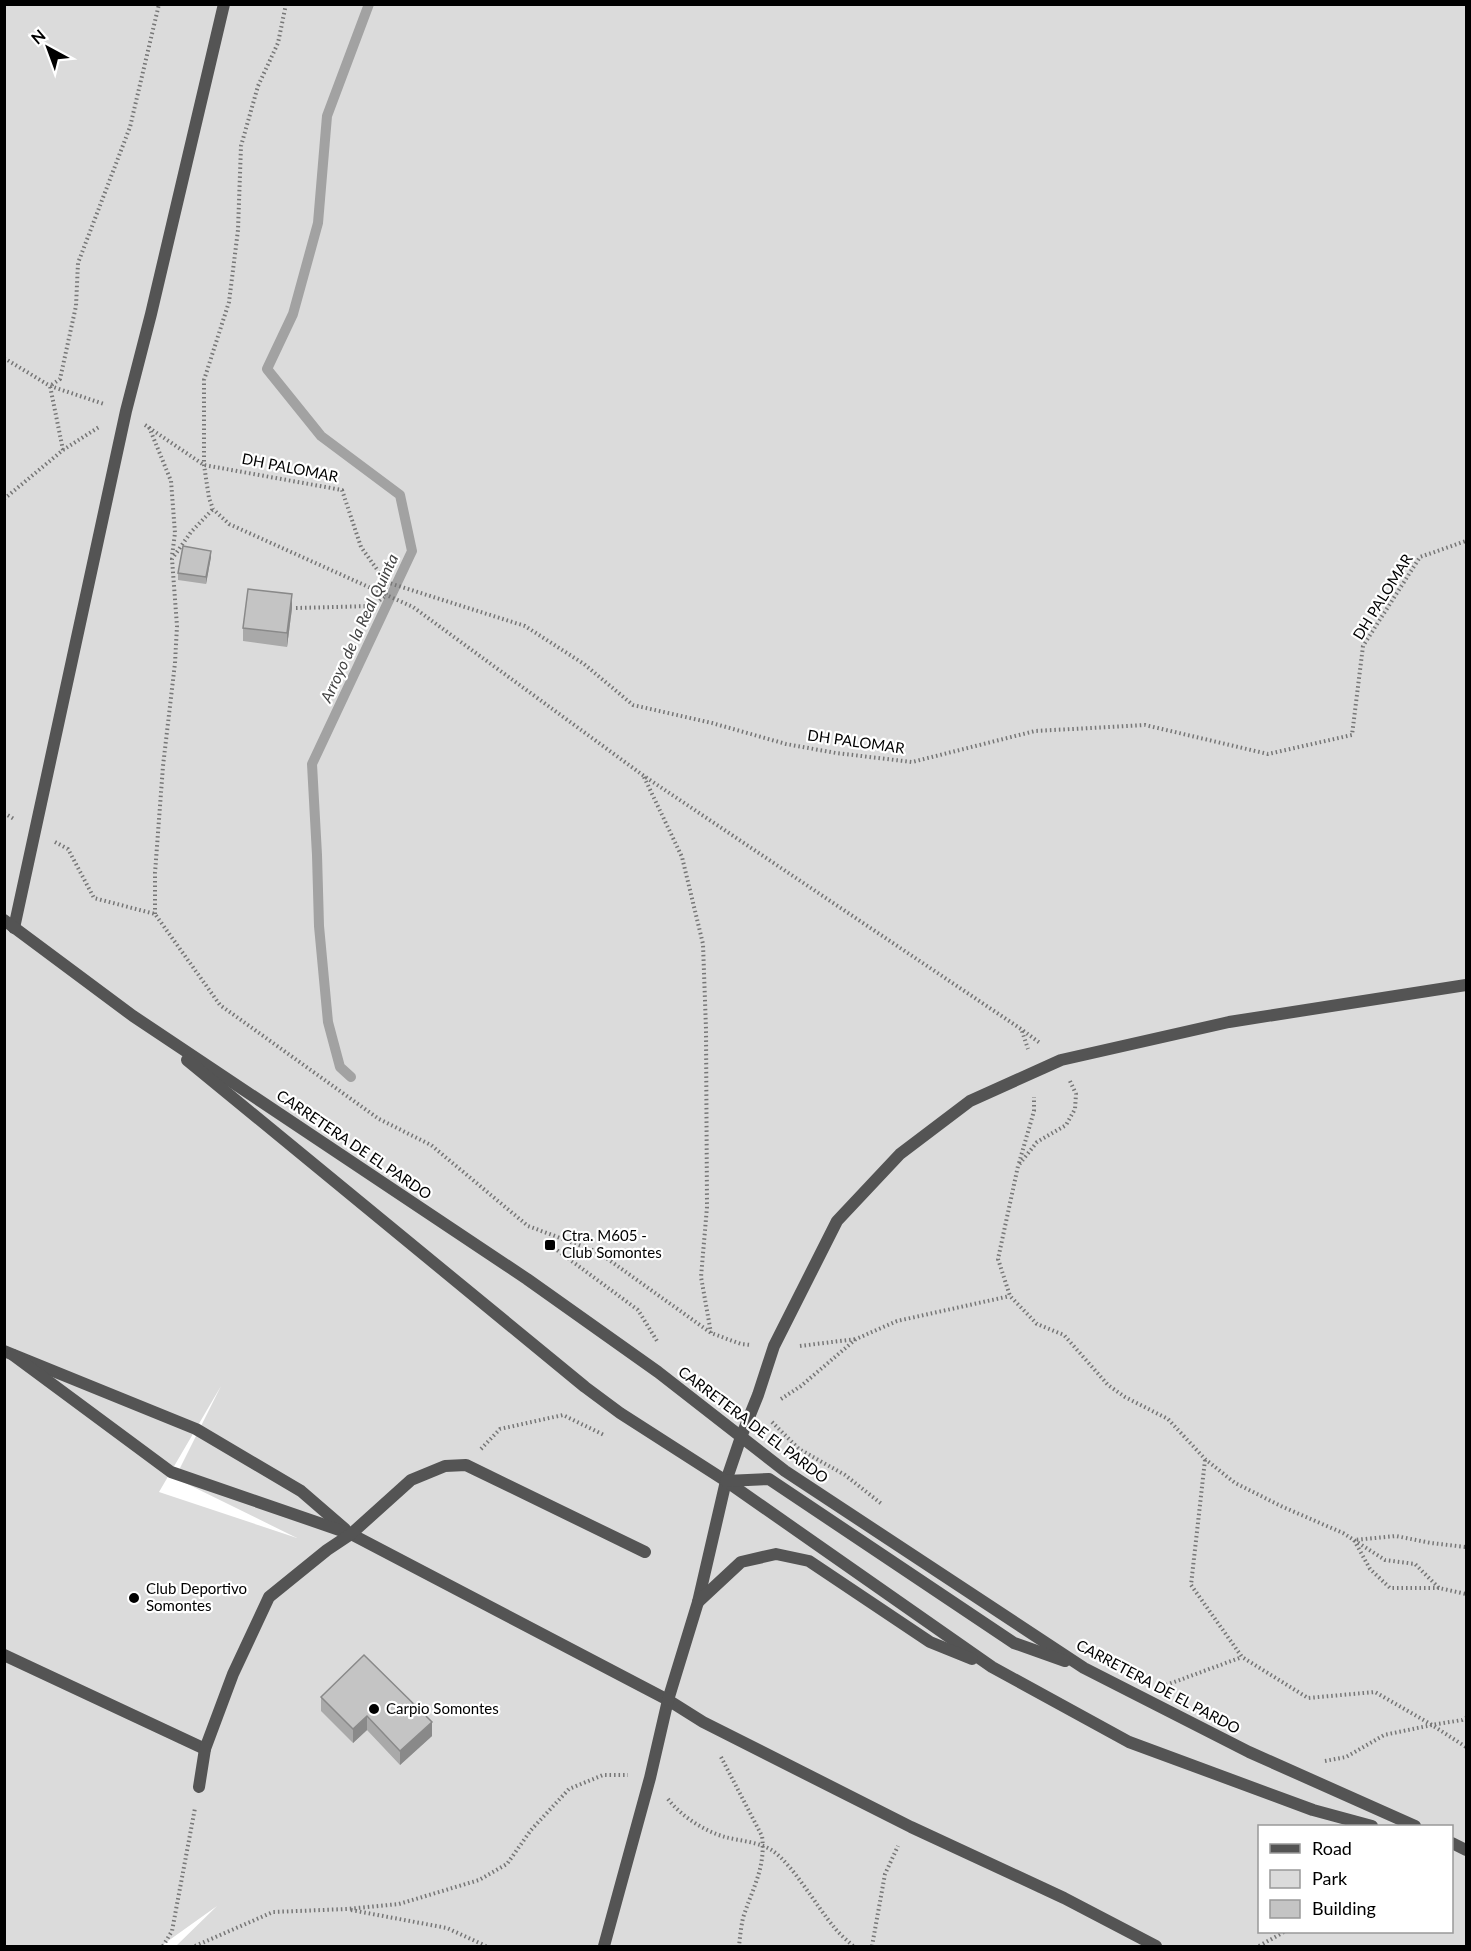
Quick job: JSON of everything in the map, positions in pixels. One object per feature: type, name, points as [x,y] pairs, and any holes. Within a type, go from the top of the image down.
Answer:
[{"type":"street","points":[[9,924],[126,411],[224,4]]},
{"type":"street","name":"CARRETERA DE EL PARDO","points":[[9,924],[133,1016],[585,1387],[620,1413],[726,1481],[992,1667],[1129,1742],[1312,1810],[1365,1825]]},
{"type":"street","points":[[604,1947],[650,1778],[668,1700],[698,1602],[726,1481],[774,1346],[837,1221],[900,1154],[970,1101],[1061,1060],[1229,1022],[1467,985]]},
{"type":"street","name":"CARRETERA DE EL PARDO","points":[[133,1016],[527,1279],[658,1372],[785,1471],[1084,1668],[1249,1752],[1411,1825]]},
{"type":"street","points":[[9,1353],[171,1472],[351,1534],[668,1700],[703,1722],[911,1827],[1064,1898],[1156,1947]]},
{"type":"street","points":[[9,1353],[196,1429],[301,1491],[351,1534]]},
{"type":"street","points":[[199,1787],[205,1749],[232,1674],[269,1597],[327,1550],[351,1534],[411,1480],[444,1466],[466,1465],[645,1552]]},
{"type":"street","points":[[726,1481],[769,1479],[1014,1643],[1084,1668]]},
{"type":"street","points":[[698,1602],[741,1562],[776,1554],[809,1561],[930,1642],[992,1667]]},
{"type":"street","points":[[4,1655],[205,1749]]},
{"type":"street","points":[[1453,1844],[1467,1852]]},
{"type":"path","points":[[50,386],[60,379],[76,306],[78,263],[130,127],[159,4]]},
{"type":"path","points":[[286,4],[278,43],[258,86],[241,146],[238,230],[230,302],[204,380],[204,465],[213,509],[229,524],[413,608],[644,776],[1021,1029],[1061,1060],[1076,1094],[1075,1109],[1066,1125],[1037,1142],[1018,1166],[998,1258],[1011,1296],[1037,1324],[1064,1335],[1108,1385],[1125,1397],[1168,1419],[1205,1459],[1236,1482],[1283,1507],[1343,1533],[1384,1560],[1415,1564],[1439,1588]]},
{"type":"path","points":[[4,358],[50,386],[126,411],[204,465]]},
{"type":"path","points":[[50,386],[63,450]]},
{"type":"path","points":[[4,499],[63,450],[126,411]]},
{"type":"path","points":[[148,427],[171,481],[175,533],[172,559],[177,626],[155,863],[155,914],[220,1005],[379,1119],[431,1145],[528,1226],[598,1252],[711,1333],[741,1344],[800,1346],[856,1339],[897,1322],[1011,1296]]},
{"type":"path","name":"DH PALOMAR","points":[[204,465],[342,490],[361,547],[386,582],[525,626],[584,664],[633,705],[712,723],[786,744],[836,753],[912,762],[1035,731],[1144,725],[1268,754],[1352,735],[1364,646],[1420,557],[1467,541]]},
{"type":"path","points":[[172,559],[190,532],[213,509]]},
{"type":"path","points":[[296,608],[373,606],[386,595],[386,582]]},
{"type":"path","points":[[644,776],[682,857],[703,944],[707,1207],[701,1277],[711,1333]]},
{"type":"path","points":[[4,813],[22,824]]},
{"type":"path","points":[[50,839],[68,849],[94,898],[155,914]]},
{"type":"path","points":[[550,1245],[638,1310],[660,1345]]},
{"type":"path","points":[[757,1399],[780,1399],[815,1375],[856,1339]]},
{"type":"path","points":[[757,1399],[799,1449],[845,1475],[891,1511]]},
{"type":"path","points":[[466,1465],[500,1429],[563,1415],[604,1435]]},
{"type":"path","points":[[1205,1459],[1191,1586],[1242,1658],[1308,1698],[1376,1692],[1467,1747]]},
{"type":"path","points":[[1354,1540],[1396,1536],[1467,1547]]},
{"type":"path","points":[[1354,1540],[1370,1569],[1390,1588],[1439,1588],[1467,1594]]},
{"type":"path","points":[[1173,1692],[1162,1686],[1242,1658]]},
{"type":"path","points":[[1316,1762],[1346,1757],[1384,1736],[1467,1718]]},
{"type":"path","points":[[703,1722],[762,1836],[760,1876],[743,1920],[739,1947]]},
{"type":"path","points":[[195,1947],[273,1912],[347,1910],[399,1904],[479,1880],[507,1864],[531,1830],[569,1789],[603,1775],[622,1774],[650,1778],[676,1810],[702,1827],[722,1836],[774,1851],[835,1929],[853,1947]]},
{"type":"path","points":[[163,1947],[172,1931],[199,1787]]},
{"type":"path","points":[[872,1947],[885,1874],[896,1850],[911,1827]]},
{"type":"path","points":[[347,1910],[447,1928],[486,1947]]},
{"type":"path","points":[[1259,1947],[1282,1933]]},
{"type":"green space","points":[[5,5],[1466,5],[1466,1946],[176,1946],[217,1906],[161,1946],[5,1946]],"holes":[[[221,1386],[175,1478],[297,1538],[159,1492]]]},
{"type":"building","points":[[183,546],[211,551],[206,577],[178,573]]},
{"type":"building","points":[[248,589],[292,594],[287,633],[243,628]]},
{"type":"building","points":[[364,1655],[432,1722],[400,1751],[367,1716],[353,1729],[321,1697]]},
{"type":"waterway","name":"Arroyo de la Real Quinta","points":[[351,1077],[340,1067],[328,1022],[319,926],[312,764],[412,551],[400,495],[321,436],[267,369],[293,314],[318,223],[327,116],[369,4]]},
{"type":"place","name":"Ctra. M605 - Club Somontes","points":[[550,1245]]},
{"type":"place","name":"Club Deportivo Somontes","points":[[134,1598]]},
{"type":"place","name":"Carpio Somontes","points":[[374,1709]]}]
